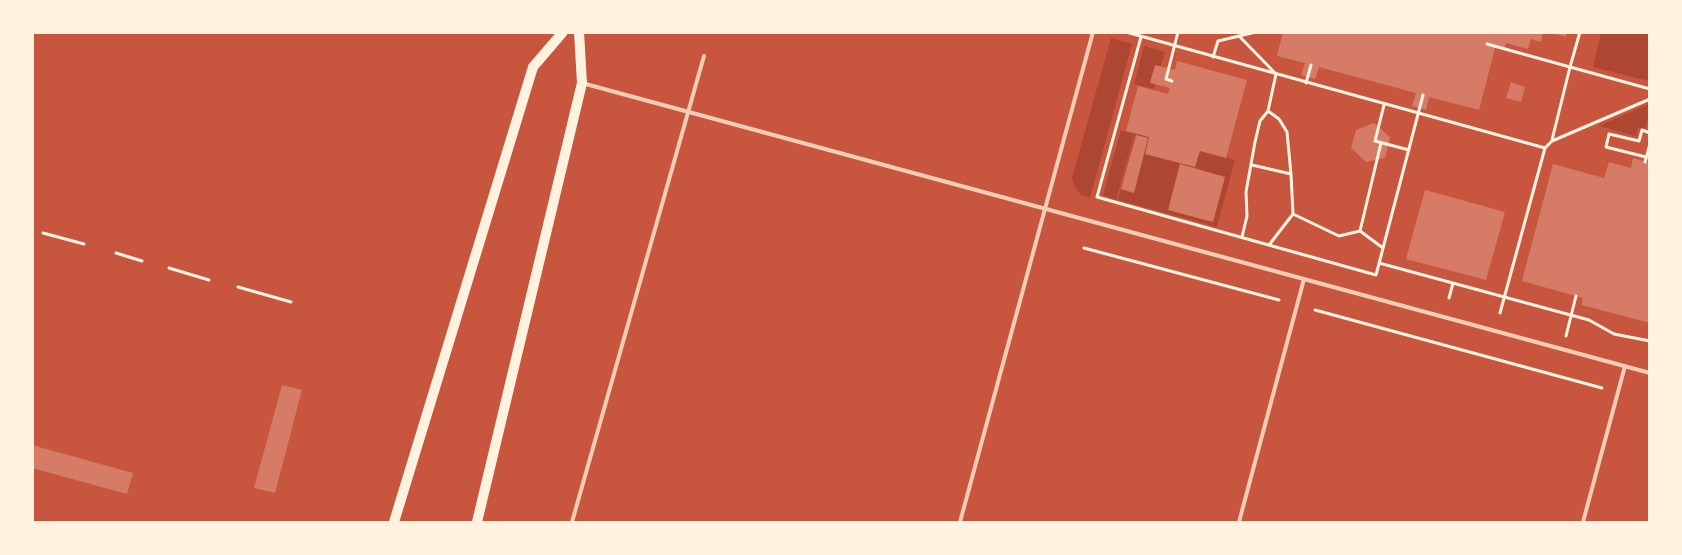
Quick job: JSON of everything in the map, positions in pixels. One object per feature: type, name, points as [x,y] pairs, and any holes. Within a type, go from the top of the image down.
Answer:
[{"type":"main road","points":[[394,522],[533,67],[563,32]]},
{"type":"main road","points":[[477,522],[582,83],[578,32]]},
{"type":"lane","points":[[960,522],[1093,32]]},
{"type":"lane","points":[[572,522],[704,56]]},
{"type":"lane","points":[[582,83],[1650,373]]},
{"type":"lane","points":[[1239,522],[1304,279]]},
{"type":"lane","points":[[1583,522],[1625,366]]},
{"type":"path","points":[[1126,32],[1384,105],[1545,148]]},
{"type":"path","points":[[1172,81],[1166,79],[1178,32]]},
{"type":"path","points":[[1213,57],[1218,41],[1256,32]]},
{"type":"path","points":[[1552,141],[1580,32]]},
{"type":"path","points":[[1239,36],[1276,74]]},
{"type":"path","points":[[1142,37],[1097,197],[1376,274],[1424,95]]},
{"type":"path","points":[[1487,44],[1650,89]]},
{"type":"path","points":[[1306,83],[1311,65]]},
{"type":"path","points":[[1242,237],[1247,216],[1246,192],[1260,121],[1268,111],[1276,74]]},
{"type":"path","points":[[1500,313],[1545,148],[1552,141],[1650,98]]},
{"type":"path","points":[[1384,105],[1375,141],[1409,150]]},
{"type":"path","points":[[1268,111],[1279,119],[1287,132],[1293,214],[1269,245]]},
{"type":"path","points":[[1646,157],[1606,147],[1609,134],[1639,141],[1642,130],[1650,132]]},
{"type":"path","points":[[1360,231],[1381,143]]},
{"type":"path","points":[[1645,162],[1650,144]]},
{"type":"path","points":[[1252,165],[1291,174]]},
{"type":"path","points":[[1293,214],[1339,236],[1360,231],[1383,248]]},
{"type":"path","points":[[43,233],[84,244]]},
{"type":"path","points":[[1084,248],[1279,300]]},
{"type":"path","points":[[116,253],[142,261]]},
{"type":"path","points":[[1379,263],[1589,320],[1614,334],[1650,342]]},
{"type":"path","points":[[169,268],[210,280]]},
{"type":"path","points":[[1449,298],[1453,283]]},
{"type":"path","points":[[238,287],[291,302]]},
{"type":"path","points":[[1562,349],[1576,296]]},
{"type":"path","points":[[1315,310],[1602,388]]},
{"type":"shaded area","points":[[1601,33],[1649,33],[1649,81],[1593,67]]},
{"type":"shaded area","points":[[1111,38],[1132,44],[1090,198],[1080,194],[1072,178]]},
{"type":"shaded area","points":[[1144,46],[1165,52],[1154,89],[1134,84]]},
{"type":"shaded area","points":[[1649,104],[1645,129],[1638,127],[1636,136],[1599,126]]},
{"type":"shaded area","points":[[1121,130],[1134,134],[1116,200],[1103,195]]},
{"type":"shaded area","points":[[1135,133],[1235,160],[1217,227],[1118,200]]},
{"type":"building","points":[[1283,32],[1543,32],[1541,42],[1531,39],[1528,49],[1506,43],[1504,50],[1495,48],[1479,110],[1429,97],[1426,110],[1412,106],[1416,93],[1319,67],[1315,79],[1301,75],[1305,63],[1277,56]]},
{"type":"building","points":[[1550,32],[1567,32],[1566,37]]},
{"type":"building","points":[[1177,61],[1247,80],[1226,158],[1200,151],[1195,167],[1145,154],[1149,137],[1126,131],[1138,86],[1168,94],[1170,88],[1150,83],[1155,65],[1175,70]]},
{"type":"building","points":[[1511,82],[1525,87],[1521,102],[1506,98]]},
{"type":"building","points":[[1374,123],[1390,137],[1385,158],[1366,162],[1351,148],[1356,130]]},
{"type":"building","points":[[1136,135],[1148,138],[1134,193],[1121,189]]},
{"type":"building","points":[[1633,158],[1650,163],[1650,323],[1582,305],[1583,298],[1522,281],[1553,164],[1604,178],[1609,162],[1631,168]]},
{"type":"building","points":[[1180,164],[1225,177],[1213,222],[1168,210]]},
{"type":"building","points":[[1425,190],[1505,212],[1486,280],[1406,259]]},
{"type":"building","points":[[282,385],[302,390],[275,493],[254,488]]},
{"type":"building","points":[[32,445],[133,473],[127,494],[32,468]]}]
